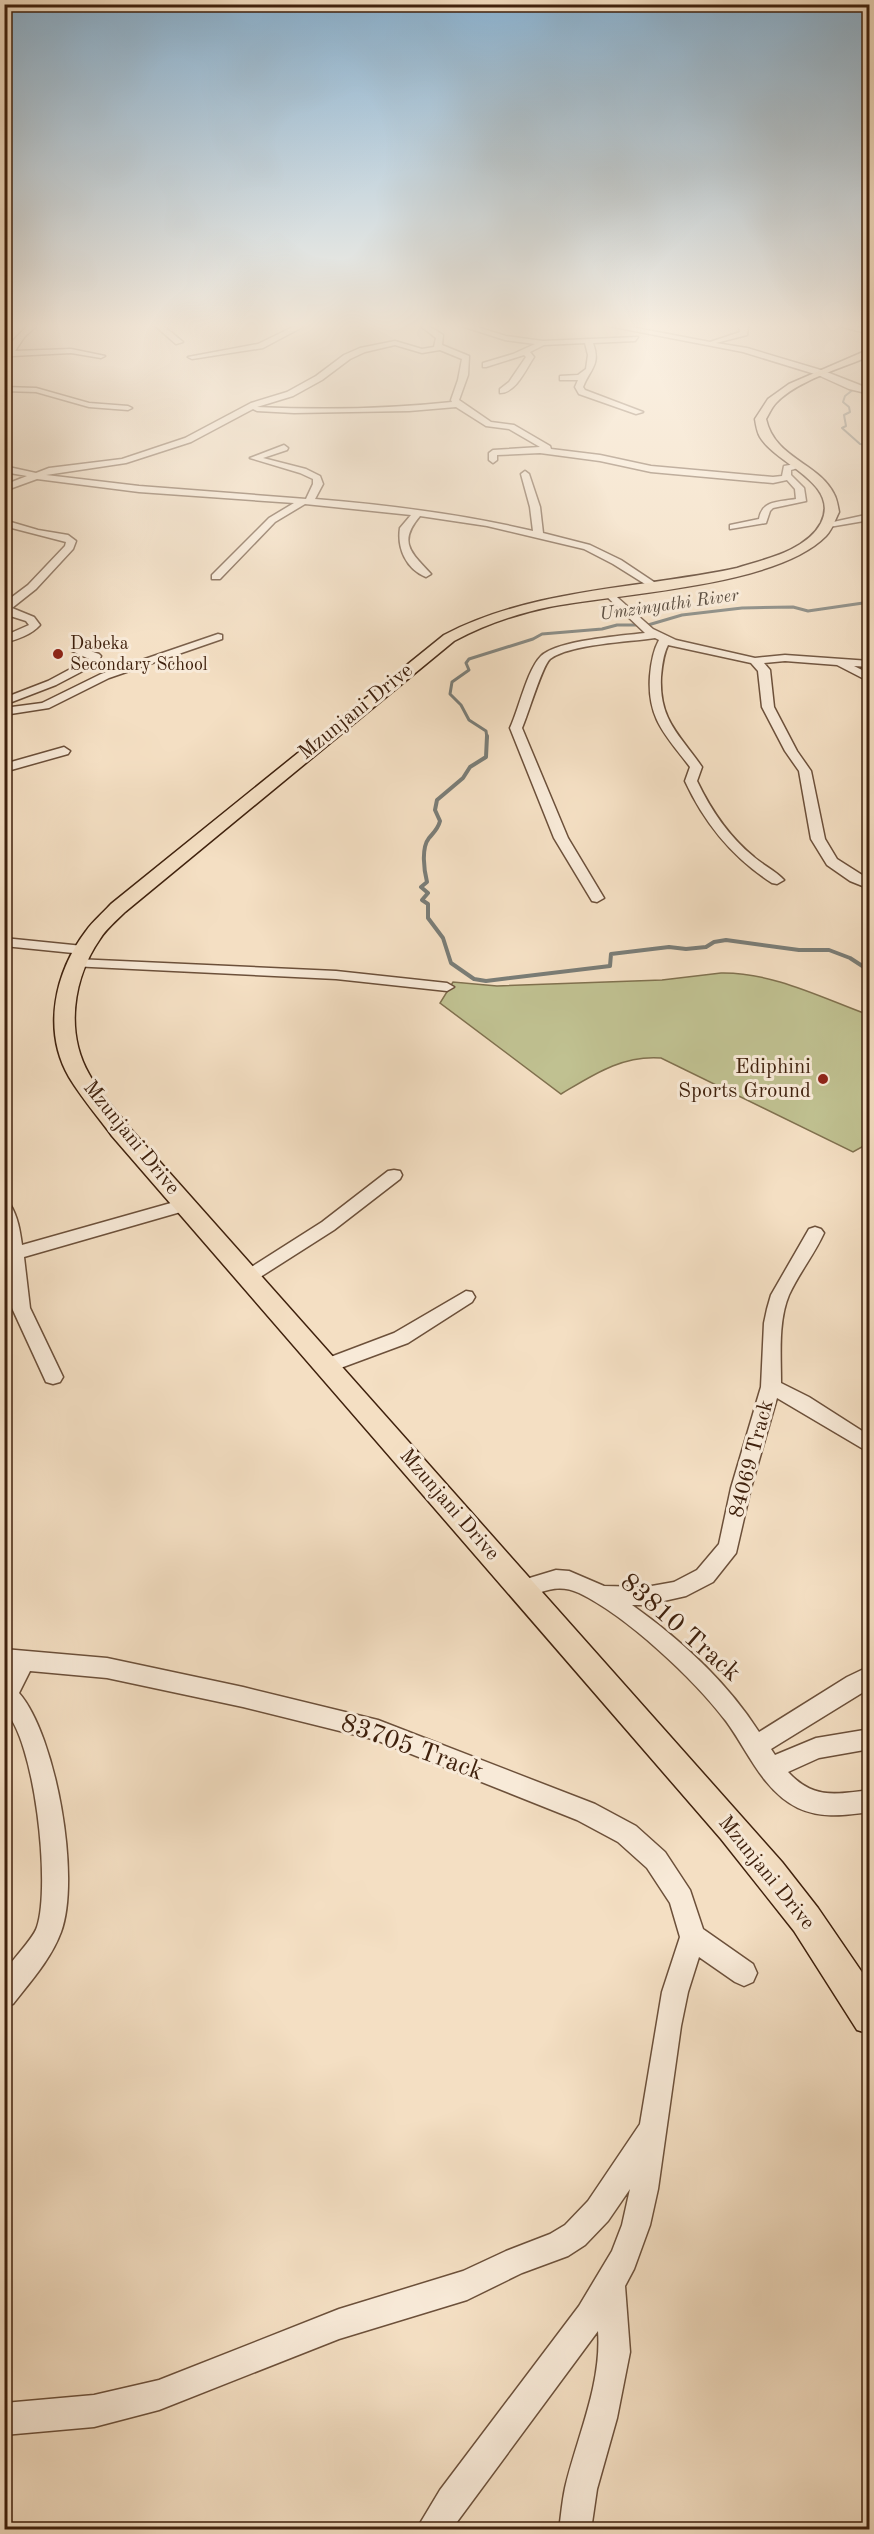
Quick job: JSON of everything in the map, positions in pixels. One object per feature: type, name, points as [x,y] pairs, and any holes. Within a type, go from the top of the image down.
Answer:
[{"type":"main road","points":[[769,442],[793,470],[816,479],[829,494],[833,511],[829,524]]},
{"type":"main road","name":"Mzunjani Drive","points":[[829,524],[813,542],[778,560],[745,570],[522,609],[478,623],[449,638],[126,901],[94,933],[79,956],[68,984],[64,1032],[73,1062],[90,1094],[112,1121],[776,1882],[835,1961],[870,2017]]},
{"type":"street","points":[[4,488],[55,470],[123,461],[182,442]]},
{"type":"street","points":[[537,442],[552,451]]},
{"type":"street","points":[[216,577],[272,520],[307,501],[318,484],[317,478],[303,471],[254,458],[285,448]]},
{"type":"street","points":[[493,460],[494,452],[522,449],[552,451],[651,469],[768,480],[780,479],[793,470],[801,501],[770,506],[765,510],[763,521],[733,527]]},
{"type":"street","points":[[4,468],[34,476],[193,495],[307,501],[419,512],[488,523],[594,550],[653,586]]},
{"type":"street","points":[[525,474],[535,507],[537,534]]},
{"type":"street","points":[[419,512],[405,528],[405,554],[426,574]]},
{"type":"street","points":[[829,524],[870,518]]},
{"type":"street","points":[[4,523],[37,533],[65,537],[71,542],[70,547],[32,587],[6,607],[6,612],[30,619],[35,625],[28,631],[4,640]]},
{"type":"street","points":[[609,593],[656,635],[659,648],[653,692],[664,728],[696,767],[691,781],[705,811],[746,859],[777,880]]},
{"type":"street","points":[[597,898],[561,838],[516,728],[535,678],[546,657],[576,645],[656,635],[755,661],[773,658],[870,664]]},
{"type":"street","points":[[4,712],[45,706],[105,676],[218,637]]},
{"type":"street","points":[[7,700],[94,661],[94,656],[76,649]]},
{"type":"street","points":[[755,661],[764,670],[766,701],[771,714],[805,771],[818,839],[832,862],[870,885]]},
{"type":"street","points":[[837,661],[870,679]]},
{"type":"street","points":[[4,768],[64,751]]},
{"type":"street","points":[[4,942],[79,956],[336,975],[447,987]]},
{"type":"street","points":[[248,1277],[328,1226],[394,1175]]},
{"type":"street","points":[[13,1254],[185,1205]]},
{"type":"street","points":[[4,1208],[11,1228],[21,1308],[53,1377]]},
{"type":"street","name":"84069 Track","points":[[600,1595],[664,1594],[692,1584],[705,1576],[729,1547],[741,1488],[771,1387],[772,1323],[778,1302],[815,1233]]},
{"type":"street","points":[[327,1366],[401,1338],[466,1297]]},
{"type":"street","points":[[771,1387],[794,1397],[870,1446]]},
{"type":"street","name":"83810 Track","points":[[521,1589],[556,1579],[580,1584],[600,1595],[644,1627],[722,1698],[772,1768],[790,1788],[809,1802],[825,1804],[870,1801]]},
{"type":"street","points":[[4,1995],[32,1959],[49,1930],[53,1914],[54,1884],[53,1834],[45,1788],[21,1713],[6,1698],[14,1660]]},
{"type":"street","name":"83705 Track","points":[[14,1660],[64,1662],[107,1668],[243,1697],[378,1730],[586,1812],[627,1834],[656,1860],[681,1898],[693,1937]]},
{"type":"street","points":[[756,1745],[777,1736],[841,1692],[870,1676]]},
{"type":"street","points":[[772,1768],[816,1748],[870,1739]]},
{"type":"street","points":[[432,2529],[590,2317],[624,2259],[636,2225],[670,2015],[693,1937],[744,1973]]},
{"type":"street","points":[[4,2419],[94,2411],[159,2395],[339,2324],[467,2284],[516,2261],[558,2246],[575,2235],[598,2211],[653,2129]]},
{"type":"street","points":[[574,2529],[581,2489],[601,2418],[615,2352],[610,2285]]},
{"type":"green space","points":[[721,973],[778,981],[869,1015],[869,1143],[853,1152],[661,1058],[621,1063],[596,1073],[561,1094],[440,1003],[453,982],[497,986],[662,980]]},
{"type":"waterway","name":"Umzinyathi River","points":[[858,442],[870,445]]},
{"type":"waterway","name":"Umzinyathi River","points":[[487,738],[486,731],[469,720],[461,705],[450,694],[452,682],[469,670],[466,663],[469,659],[533,639],[542,634],[602,629],[617,625],[648,625],[682,615],[742,608],[793,607],[808,611],[870,602]]},
{"type":"waterway","name":"Umzinyathi River","points":[[487,738],[486,757],[470,767],[463,778],[437,800],[435,810],[440,821],[426,842],[424,865],[427,882],[421,887],[428,893],[422,900],[428,904],[428,918],[443,938],[451,963],[474,979],[486,981],[610,966],[611,954],[669,947],[686,949],[706,947],[714,942],[726,940],[799,950],[829,950],[850,958],[870,971]]},
{"type":"place","name":"Dabeka Secondary School","points":[[58,654]]},
{"type":"place","name":"Ediphini Sports Ground","points":[[823,1079]]}]
